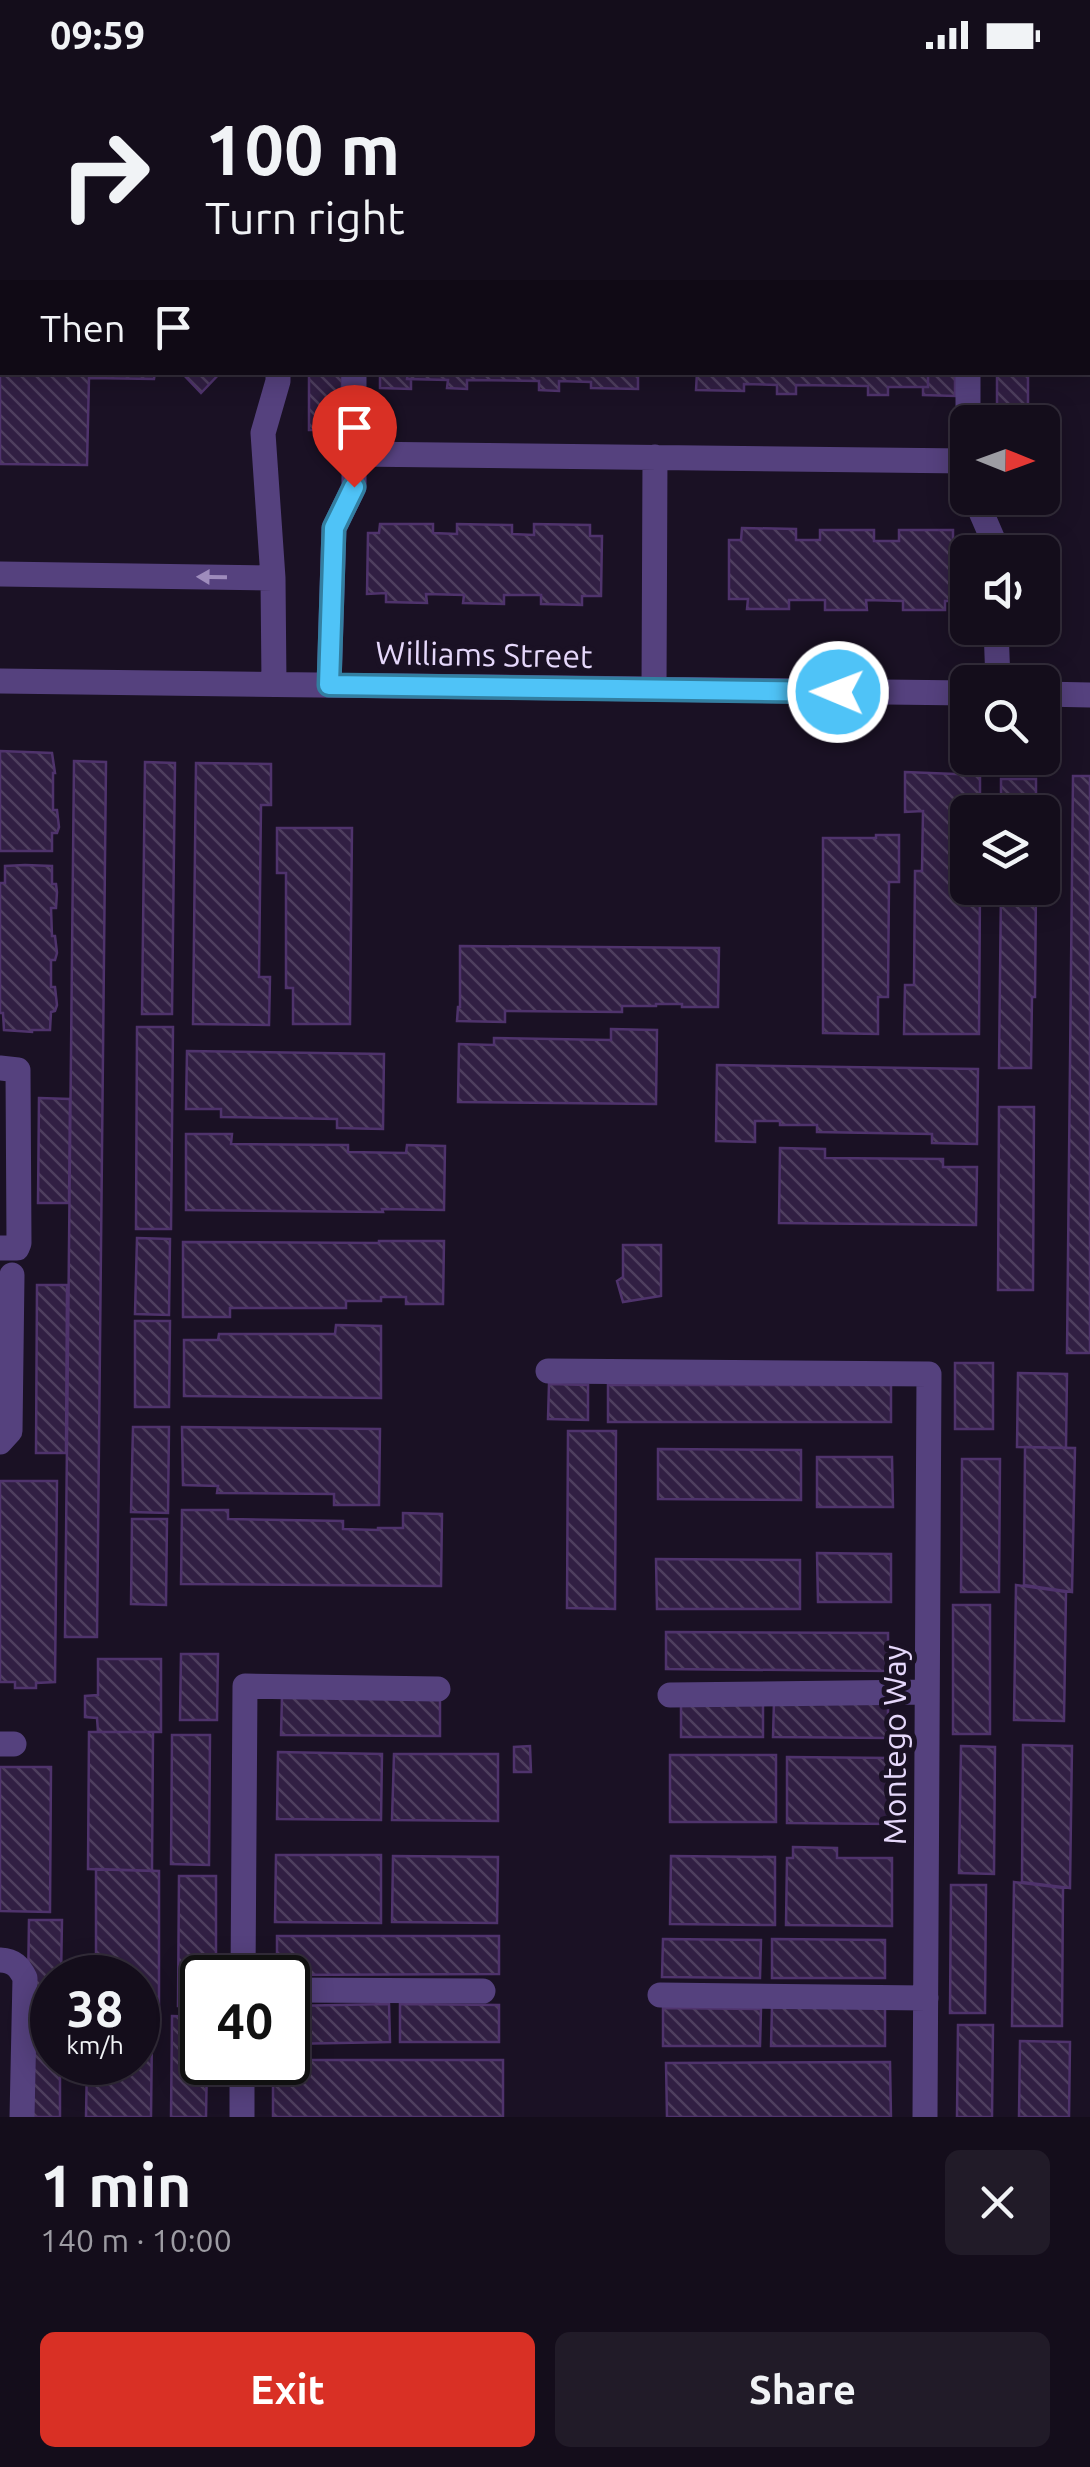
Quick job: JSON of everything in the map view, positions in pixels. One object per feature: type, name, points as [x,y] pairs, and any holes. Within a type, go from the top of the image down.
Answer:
[{"type":"street","points":[[274,684],[273,578],[263,433],[278,375]]},
{"type":"street","points":[[329,685],[334,528],[354,487],[354,375]]},
{"type":"street","points":[[968,375],[968,405]]},
{"type":"street","points":[[354,454],[950,461]]},
{"type":"street","points":[[654,689],[655,457]]},
{"type":"street","points":[[0,574],[273,578]]},
{"type":"street","name":"Williams Street","points":[[0,681],[950,694]]},
{"type":"street","points":[[1060,694],[1090,695]]},
{"type":"street","points":[[0,1068],[18,1070],[19,1242],[17,1248],[0,1248]]},
{"type":"street","points":[[0,1442],[10,1431],[12,1276]]},
{"type":"street","name":"Montego Way","points":[[548,1371],[929,1374],[926,2117]]},
{"type":"street","points":[[243,1955],[244,1686],[438,1689]]},
{"type":"street","points":[[670,1695],[927,1692]]},
{"type":"street","points":[[0,1960],[19,1966],[26,1978],[22,2117]]},
{"type":"street","points":[[310,1990],[483,1992]]},
{"type":"street","points":[[660,1994],[926,1998]]},
{"type":"street","points":[[242,2085],[242,2117]]},
{"type":"building","points":[[0,375],[155,375],[154,379],[89,378],[87,465],[0,464]]},
{"type":"building","points":[[184,375],[218,375],[201,393]]},
{"type":"building","points":[[309,375],[342,375],[342,430],[309,430]]},
{"type":"building","points":[[380,375],[408,375],[407,379],[411,379],[411,389],[380,388]]},
{"type":"building","points":[[408,375],[638,375],[638,389],[591,388],[591,382],[559,381],[559,391],[539,390],[539,381],[467,380],[467,389],[447,388],[448,380],[407,379]]},
{"type":"building","points":[[697,375],[928,375],[928,387],[888,387],[888,395],[868,395],[868,386],[796,385],[796,394],[777,394],[777,385],[744,384],[744,391],[696,390]]},
{"type":"building","points":[[928,375],[955,375],[955,396],[923,395],[923,387],[928,387]]},
{"type":"building","points":[[997,375],[1028,375],[1028,405],[997,405]]},
{"type":"building","points":[[380,524],[433,524],[433,533],[457,534],[457,524],[512,525],[512,534],[534,535],[534,524],[590,525],[590,536],[602,536],[601,596],[582,596],[582,605],[541,604],[541,595],[504,595],[504,604],[463,603],[464,595],[426,594],[427,603],[386,602],[386,593],[367,594],[368,533],[379,533]]},
{"type":"building","points":[[742,528],[796,529],[796,540],[820,540],[820,530],[874,530],[874,541],[899,541],[899,530],[953,530],[950,601],[945,601],[945,610],[903,610],[903,601],[866,600],[867,610],[825,610],[825,600],[789,600],[789,609],[747,609],[748,599],[729,599],[729,540],[741,540]]},
{"type":"building","points":[[0,751],[52,753],[53,810],[57,810],[59,827],[57,833],[52,833],[52,851],[0,851]]},
{"type":"building","points":[[74,761],[106,762],[97,1637],[65,1637]]},
{"type":"building","points":[[145,762],[175,763],[172,1014],[142,1014]]},
{"type":"building","points":[[196,763],[271,764],[271,805],[261,805],[259,977],[270,977],[269,1025],[193,1024]]},
{"type":"building","points":[[905,772],[980,775],[980,795],[950,795],[950,905],[980,905],[979,1034],[904,1034],[905,985],[914,985],[915,871],[922,871],[923,811],[905,812]]},
{"type":"building","points":[[1073,776],[1090,776],[1090,1353],[1067,1353]]},
{"type":"building","points":[[1001,779],[1036,779],[1036,795],[1001,795]]},
{"type":"building","points":[[277,828],[352,828],[350,1024],[293,1024],[293,988],[286,988],[286,873],[277,873]]},
{"type":"building","points":[[899,835],[899,882],[889,882],[888,997],[878,997],[878,1034],[823,1033],[823,838]]},
{"type":"building","points":[[5,866],[52,866],[52,884],[56,884],[57,892],[56,908],[51,908],[57,953],[55,960],[51,960],[51,987],[55,987],[57,1005],[51,1012],[50,1030],[32,1032],[4,1030],[0,1013],[0,883],[5,883]]},
{"type":"building","points":[[1001,905],[1036,905],[1031,1068],[999,1068]]},
{"type":"building","points":[[460,946],[719,948],[718,1007],[656,1004],[622,1006],[622,1012],[505,1011],[505,1022],[457,1021]]},
{"type":"building","points":[[137,1027],[173,1027],[171,1229],[136,1229]]},
{"type":"building","points":[[611,1029],[657,1030],[656,1104],[458,1102],[459,1044],[494,1045],[494,1038],[611,1040]]},
{"type":"building","points":[[187,1051],[384,1054],[383,1129],[337,1128],[337,1119],[221,1117],[221,1109],[186,1109]]},
{"type":"building","points":[[717,1065],[978,1069],[977,1144],[932,1143],[932,1134],[817,1132],[817,1125],[780,1125],[780,1121],[755,1121],[755,1142],[716,1141]]},
{"type":"building","points":[[39,1098],[70,1099],[69,1203],[38,1203]]},
{"type":"building","points":[[999,1107],[1034,1107],[1033,1290],[998,1290]]},
{"type":"building","points":[[186,1134],[232,1134],[231,1144],[348,1145],[348,1152],[406,1153],[407,1145],[445,1146],[444,1210],[186,1210]]},
{"type":"building","points":[[780,1148],[825,1149],[825,1158],[943,1159],[943,1167],[977,1167],[976,1225],[779,1223]]},
{"type":"building","points":[[137,1238],[170,1239],[169,1315],[135,1314]]},
{"type":"building","points":[[444,1241],[443,1304],[406,1304],[406,1297],[381,1297],[381,1301],[346,1301],[346,1308],[230,1308],[230,1317],[183,1317],[183,1242]]},
{"type":"building","points":[[623,1245],[661,1245],[661,1296],[623,1302],[617,1281],[623,1277]]},
{"type":"building","points":[[37,1285],[67,1285],[66,1453],[36,1453]]},
{"type":"building","points":[[135,1321],[170,1321],[169,1407],[135,1407]]},
{"type":"building","points":[[336,1325],[381,1326],[381,1398],[184,1396],[184,1340],[218,1340],[219,1334],[335,1334]]},
{"type":"building","points":[[955,1363],[993,1363],[993,1429],[955,1429]]},
{"type":"building","points":[[1018,1373],[1067,1374],[1066,1448],[1017,1447]]},
{"type":"building","points":[[549,1384],[588,1385],[588,1420],[548,1419]]},
{"type":"building","points":[[608,1385],[891,1385],[891,1422],[608,1422]]},
{"type":"building","points":[[133,1427],[169,1427],[168,1513],[131,1512]]},
{"type":"building","points":[[182,1427],[380,1429],[379,1505],[334,1505],[334,1494],[217,1493],[218,1486],[183,1485]]},
{"type":"building","points":[[568,1431],[616,1431],[615,1609],[567,1608]]},
{"type":"building","points":[[1025,1447],[1075,1448],[1072,1592],[1024,1585]]},
{"type":"building","points":[[658,1449],[801,1450],[801,1500],[658,1499]]},
{"type":"building","points":[[817,1457],[892,1457],[893,1507],[817,1507]]},
{"type":"building","points":[[962,1459],[1000,1459],[999,1592],[961,1592]]},
{"type":"building","points":[[0,1481],[57,1481],[55,1682],[36,1683],[36,1688],[15,1688],[15,1682],[0,1682]]},
{"type":"building","points":[[182,1510],[228,1510],[228,1519],[343,1521],[343,1529],[378,1530],[403,1528],[403,1513],[442,1514],[441,1586],[181,1584]]},
{"type":"building","points":[[132,1519],[167,1519],[166,1605],[131,1604]]},
{"type":"building","points":[[817,1553],[891,1554],[891,1602],[818,1602]]},
{"type":"building","points":[[656,1559],[800,1560],[800,1609],[657,1609]]},
{"type":"building","points":[[1016,1585],[1066,1592],[1064,1721],[1014,1720]]},
{"type":"building","points":[[953,1605],[990,1605],[990,1734],[953,1734]]},
{"type":"building","points":[[666,1632],[888,1633],[888,1671],[666,1669]]},
{"type":"building","points":[[181,1654],[218,1654],[217,1720],[180,1720]]},
{"type":"building","points":[[98,1659],[161,1659],[161,1732],[98,1732],[97,1718],[85,1717],[85,1696],[98,1695]]},
{"type":"building","points":[[282,1697],[440,1699],[440,1736],[281,1735]]},
{"type":"building","points":[[681,1700],[763,1700],[763,1737],[681,1737]]},
{"type":"building","points":[[774,1701],[888,1701],[888,1738],[773,1737]]},
{"type":"building","points":[[89,1732],[153,1732],[152,1871],[88,1869]]},
{"type":"building","points":[[172,1735],[210,1735],[209,1865],[171,1864]]},
{"type":"building","points":[[1023,1745],[1072,1746],[1070,1888],[1022,1882]]},
{"type":"building","points":[[530,1746],[531,1772],[514,1772],[514,1747]]},
{"type":"building","points":[[961,1746],[995,1747],[994,1874],[959,1873]]},
{"type":"building","points":[[278,1752],[382,1754],[381,1820],[277,1819]]},
{"type":"building","points":[[394,1754],[498,1754],[498,1821],[392,1820]]},
{"type":"building","points":[[670,1755],[776,1755],[776,1822],[670,1822]]},
{"type":"building","points":[[787,1757],[893,1758],[892,1824],[787,1823]]},
{"type":"building","points":[[0,1767],[51,1767],[50,1912],[0,1911]]},
{"type":"building","points":[[793,1847],[837,1848],[837,1858],[892,1858],[892,1926],[786,1925],[787,1858],[793,1858]]},
{"type":"building","points":[[276,1855],[381,1855],[381,1923],[275,1922]]},
{"type":"building","points":[[393,1856],[498,1857],[497,1923],[392,1922]]},
{"type":"building","points":[[671,1856],[775,1857],[775,1925],[670,1924]]},
{"type":"building","points":[[96,1869],[159,1871],[159,1955],[96,1955]]},
{"type":"building","points":[[179,1876],[216,1876],[216,1955],[180,1955],[178,2006]]},
{"type":"building","points":[[1014,1882],[1063,1888],[1062,2026],[1012,2026]]},
{"type":"building","points":[[951,1885],[986,1885],[985,2013],[950,2013]]},
{"type":"building","points":[[29,1920],[62,1920],[61,1955],[30,1955],[30,2085],[60,2085],[60,2117],[26,2117]]},
{"type":"building","points":[[277,1936],[499,1936],[499,1974],[310,1975],[310,1955],[277,1955]]},
{"type":"building","points":[[663,1939],[761,1940],[760,1978],[662,1977]]},
{"type":"building","points":[[772,1939],[885,1940],[885,1978],[772,1978]]},
{"type":"building","points":[[389,2004],[390,2042],[310,2044],[310,2006]]},
{"type":"building","points":[[400,2004],[499,2005],[499,2042],[400,2042]]},
{"type":"building","points":[[772,2007],[885,2008],[885,2046],[771,2046]]},
{"type":"building","points":[[663,2008],[761,2009],[760,2046],[663,2046]]},
{"type":"building","points":[[172,2016],[180,2016],[180,2085],[207,2085],[206,2117],[171,2117]]},
{"type":"building","points":[[958,2025],[993,2025],[992,2117],[957,2117]]},
{"type":"building","points":[[1020,2041],[1070,2042],[1069,2117],[1019,2117]]},
{"type":"building","points":[[310,2060],[503,2060],[503,2117],[273,2117],[273,2085],[310,2085]]},
{"type":"building","points":[[890,2062],[891,2117],[667,2117],[666,2063]]},
{"type":"building","points":[[87,2085],[151,2085],[151,2117],[86,2117]]},
{"type":"route","points":[[354,487],[334,528],[329,685],[838,692]]}]
